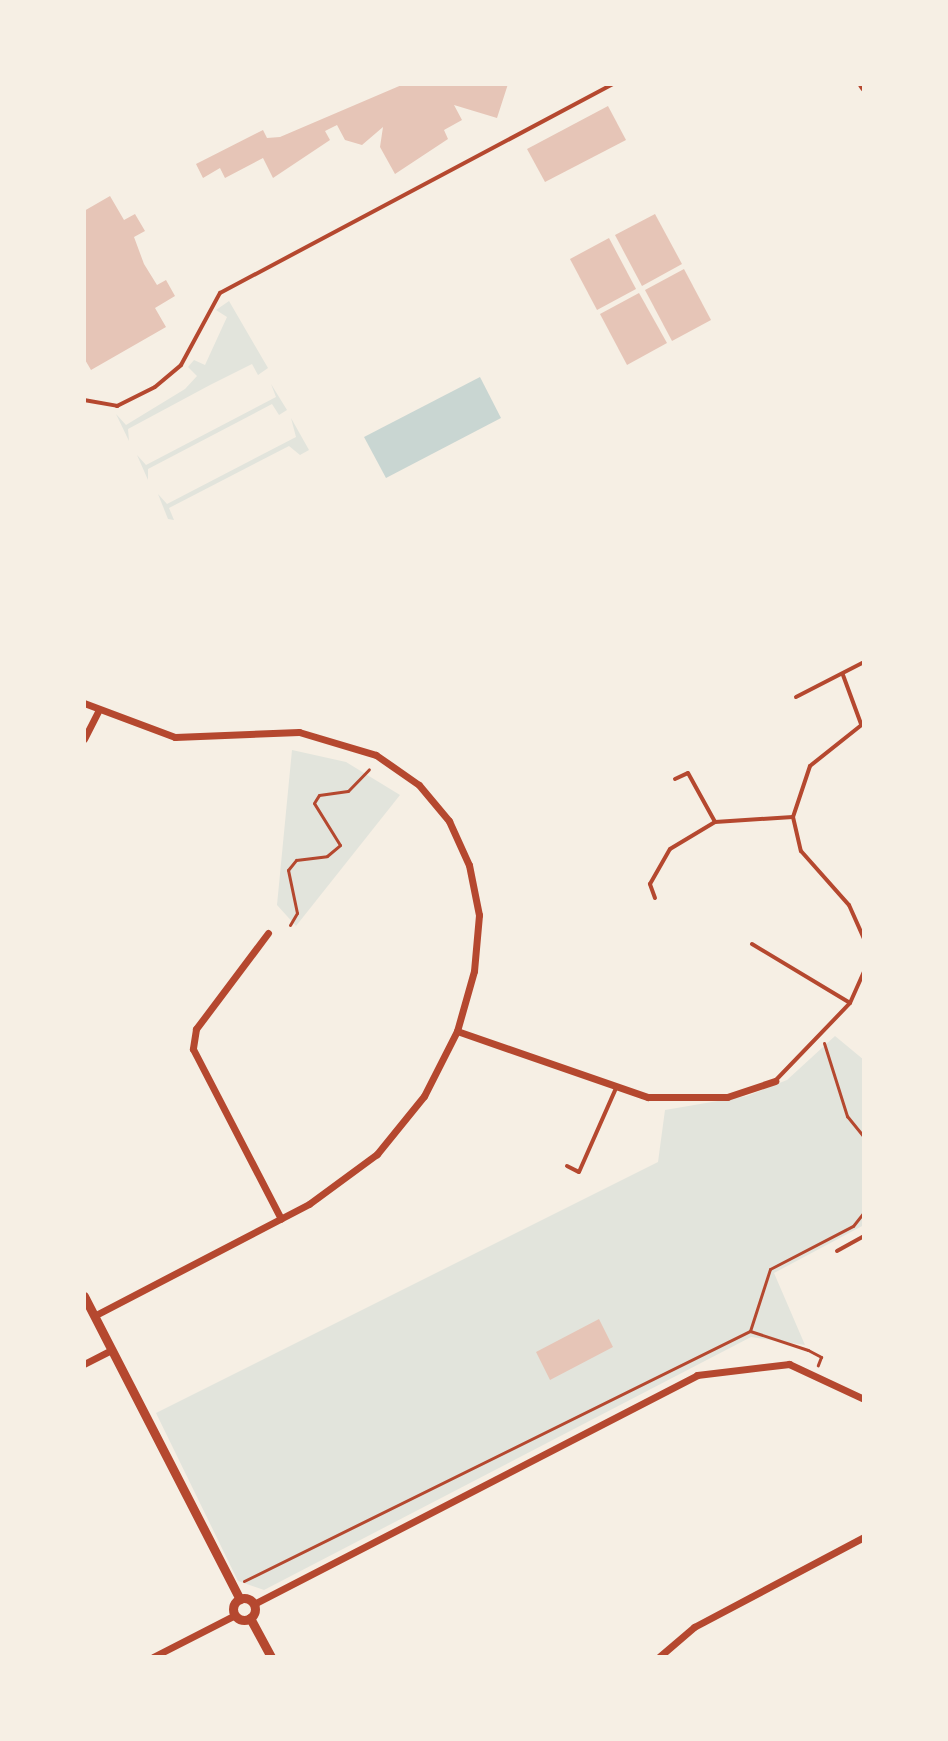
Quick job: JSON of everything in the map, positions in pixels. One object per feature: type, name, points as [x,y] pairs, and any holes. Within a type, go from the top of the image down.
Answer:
[{"type":"street","points":[[84,703],[98,712],[199,739],[323,735],[376,755],[419,785],[459,841],[476,891],[474,971],[457,1031],[424,1096],[377,1154],[281,1219],[94,1316]]},
{"type":"street","points":[[84,739],[98,712]]},
{"type":"street","points":[[268,933],[196,1029],[193,1049],[281,1219]]},
{"type":"street","points":[[457,1031],[616,1087],[695,1100],[775,1081]]},
{"type":"street","points":[[84,1296],[240,1599],[254,1604]]},
{"type":"street","points":[[84,1364],[112,1350]]},
{"type":"street","points":[[271,1657],[250,1618],[254,1604],[697,1375],[756,1364],[789,1364],[864,1399]]},
{"type":"street","points":[[659,1657],[694,1627],[864,1537]]},
{"type":"street","points":[[235,1615],[240,1599]]},
{"type":"street","points":[[153,1657],[235,1615],[250,1618]]},
{"type":"lane","points":[[593,84],[598,92]]},
{"type":"lane","points":[[84,400],[117,406],[155,387],[181,365],[220,293],[613,84]]},
{"type":"lane","points":[[796,697],[864,662]]},
{"type":"lane","points":[[843,675],[862,724],[810,766],[793,817],[801,851],[849,905],[864,938]]},
{"type":"lane","points":[[675,779],[688,773],[715,822]]},
{"type":"lane","points":[[655,898],[650,884],[670,849],[715,822],[793,817]]},
{"type":"lane","points":[[752,944],[850,1003]]},
{"type":"lane","points":[[775,1081],[822,1039],[850,1003],[864,972],[864,947]]},
{"type":"lane","points":[[567,1166],[579,1172],[616,1087]]},
{"type":"lane","points":[[837,1251],[864,1236]]},
{"type":"path","points":[[290,925],[297,913],[288,870],[296,860],[327,856],[340,845],[314,803],[319,795],[348,791],[369,769]]},
{"type":"path","points":[[822,1039],[847,1116],[864,1137]]},
{"type":"path","points":[[233,1586],[261,1579],[750,1331],[770,1269],[853,1226],[864,1212]]},
{"type":"path","points":[[750,1331],[821,1357],[814,1376]]},
{"type":"shaded area","points":[[229,301],[268,368],[258,375],[252,364],[210,385],[128,429],[129,441],[116,414],[126,425],[185,389],[197,376],[188,367],[194,360],[205,365],[227,317],[216,310]]},
{"type":"shaded area","points":[[480,377],[501,418],[386,478],[364,437]]},
{"type":"shaded area","points":[[271,384],[287,410],[279,415],[272,404],[148,469],[148,480],[137,455],[146,465],[276,397]]},
{"type":"shaded area","points":[[291,418],[309,450],[300,455],[289,446],[169,508],[174,520],[168,519],[158,494],[167,504],[296,437]]},
{"type":"shaded area","points":[[292,750],[346,762],[400,795],[296,926],[277,905]]},
{"type":"shaded area","points":[[835,1036],[864,1060],[864,1225],[774,1273],[805,1345],[751,1337],[264,1590],[238,1581],[156,1413],[658,1162],[665,1110],[747,1096],[787,1080]]},
{"type":"building","points":[[404,84],[508,84],[497,118],[454,105],[462,120],[444,130],[448,139],[395,174],[380,147],[383,127],[362,145],[345,140],[337,125],[325,131],[330,140],[273,178],[263,158],[225,178],[220,168],[203,178],[196,164],[263,130],[267,138],[280,137]]},
{"type":"building","points":[[608,106],[626,140],[545,182],[527,149]]},
{"type":"building","points":[[110,196],[124,220],[135,214],[145,231],[134,237],[144,264],[157,285],[166,280],[175,296],[155,308],[166,327],[91,370],[84,358],[84,211]]},
{"type":"building","points":[[655,214],[682,264],[642,286],[615,235]]},
{"type":"building","points":[[609,238],[636,289],[597,310],[570,259]]},
{"type":"building","points":[[684,269],[711,320],[672,341],[645,290]]},
{"type":"building","points":[[639,293],[667,343],[627,365],[600,314]]},
{"type":"building","points":[[599,1319],[613,1347],[550,1380],[536,1352]]}]
